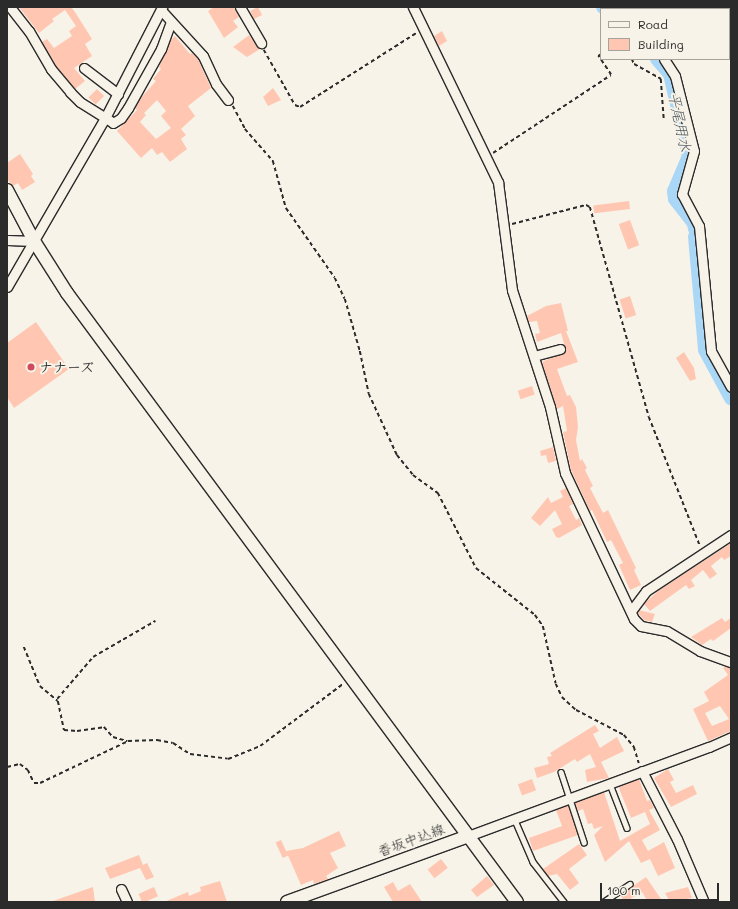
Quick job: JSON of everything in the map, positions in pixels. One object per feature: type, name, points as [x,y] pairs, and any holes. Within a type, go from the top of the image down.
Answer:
[{"type":"street","points":[[10,7],[29,31],[51,69],[70,92],[105,118],[116,122],[128,108],[161,49],[171,22]]},
{"type":"street","points":[[240,7],[261,43]]},
{"type":"street","points":[[413,7],[498,182],[512,290],[550,407],[565,473],[631,611],[642,626],[667,630],[700,651],[731,662]]},
{"type":"street","points":[[162,8],[171,22],[203,56],[216,84],[228,100]]},
{"type":"street","points":[[7,287],[105,118],[162,8]]},
{"type":"street","points":[[665,60],[675,76],[694,151],[682,194],[699,226],[711,351],[731,387]]},
{"type":"street","points":[[84,68],[118,94]]},
{"type":"street","points":[[7,190],[34,241],[80,310],[517,902]]},
{"type":"street","points":[[7,240],[34,241]]},
{"type":"street","points":[[534,356],[560,349]]},
{"type":"street","points":[[631,611],[646,591],[731,535]]},
{"type":"street","points":[[468,836],[610,784],[731,737]]},
{"type":"street","points":[[642,771],[677,839],[704,902]]},
{"type":"street","name":"香坂中込線","points":[[286,902],[468,836]]},
{"type":"street","points":[[121,890],[127,902]]},
{"type":"lane","points":[[561,772],[584,842]]},
{"type":"lane","points":[[610,784],[627,828]]},
{"type":"lane","points":[[514,818],[533,862],[564,902]]},
{"type":"lane","points":[[603,902],[630,884]]},
{"type":"path","points":[[261,43],[295,105],[300,107],[423,29]]},
{"type":"path","points":[[486,158],[611,74],[601,60]]},
{"type":"path","points":[[632,60],[634,64],[661,79],[664,120]]},
{"type":"path","points":[[228,100],[238,112],[245,129],[273,161],[286,208],[335,278],[345,300],[358,343],[369,394],[397,455],[413,475],[438,493],[476,568],[535,615],[543,626],[556,684],[562,697],[576,710],[624,735],[634,747],[642,771]]},
{"type":"path","points":[[504,226],[586,205],[590,207],[649,417],[703,553]]},
{"type":"path","points":[[57,699],[93,657],[155,621]]},
{"type":"path","points":[[24,647],[40,686],[57,699],[64,730],[68,732],[104,727],[119,741],[157,740],[173,743],[190,754],[228,759],[271,739],[351,678]]},
{"type":"path","points":[[7,767],[20,764],[28,770],[34,782],[40,783],[128,741]]},
{"type":"building","points":[[19,7],[71,7],[75,12],[92,39],[85,44],[92,56],[74,68],[85,81],[75,89],[56,66],[42,42],[47,39],[54,48],[72,36],[69,31],[76,26],[65,10],[52,19],[54,21],[39,33]]},
{"type":"building","points":[[214,7],[234,7],[239,17],[233,21],[238,27],[224,38],[208,11]]},
{"type":"building","points":[[258,7],[262,15],[254,19],[250,11]]},
{"type":"building","points":[[442,31],[447,41],[439,46],[434,36]]},
{"type":"building","points":[[249,35],[260,49],[247,57],[233,47]]},
{"type":"building","points":[[175,36],[190,54],[192,53],[198,59],[211,88],[188,106],[195,116],[181,129],[186,135],[181,139],[187,149],[170,162],[162,152],[157,155],[152,148],[141,158],[117,131],[137,110],[135,108],[139,100],[156,81],[153,79],[161,69],[159,67],[171,40]],"holes":[[[157,100],[166,111],[161,116],[171,128],[156,139],[140,122],[146,115],[144,113]]]},
{"type":"building","points":[[273,88],[281,100],[268,106],[263,97]]},
{"type":"building","points":[[97,89],[104,96],[96,105],[89,97]]},
{"type":"building","points":[[20,154],[33,174],[31,176],[35,182],[22,190],[18,183],[13,186],[7,179],[7,163]]},
{"type":"building","points":[[629,201],[630,209],[594,213],[593,205]]},
{"type":"building","points":[[630,220],[639,245],[628,249],[619,224]]},
{"type":"building","points":[[630,296],[636,315],[626,318],[620,299]]},
{"type":"building","points":[[561,303],[568,331],[566,331],[578,362],[557,369],[567,396],[570,395],[576,407],[578,427],[576,440],[580,461],[582,459],[587,468],[585,470],[593,486],[590,488],[603,513],[608,510],[636,568],[634,570],[641,585],[630,590],[619,565],[623,563],[611,540],[607,542],[592,510],[590,511],[571,470],[563,432],[567,431],[563,406],[557,409],[542,362],[566,351],[561,333],[537,342],[535,334],[540,333],[537,321],[529,322],[527,316],[546,306]]},
{"type":"building","points":[[36,322],[69,369],[14,408],[7,397],[7,343]]},
{"type":"building","points":[[684,352],[694,368],[696,379],[690,381],[676,358]]},
{"type":"building","points":[[532,386],[535,395],[521,399],[518,391]]},
{"type":"building","points":[[553,447],[556,461],[548,463],[546,455],[541,456],[540,451]]},
{"type":"building","points":[[566,488],[573,504],[569,506],[576,520],[579,518],[582,525],[559,538],[556,537],[552,529],[562,524],[555,510],[540,526],[531,518],[548,497],[551,503],[563,497],[560,491]]},
{"type":"building","points":[[731,543],[731,556],[724,560],[722,557],[711,566],[717,574],[710,579],[703,570],[691,580],[695,586],[689,589],[686,585],[650,611],[644,604],[658,591]]},
{"type":"building","points":[[639,610],[655,614],[652,622],[644,620],[638,613]]},
{"type":"building","points":[[722,618],[725,622],[731,618],[731,628],[713,641],[711,639],[702,645],[691,637]]},
{"type":"building","points":[[726,666],[731,668],[731,731],[708,741],[693,709],[709,701],[704,692],[728,675],[723,668]],"holes":[[[720,706],[729,719],[712,726],[705,713]]]},
{"type":"building","points":[[595,725],[599,731],[593,734],[600,748],[617,737],[624,751],[601,762],[609,778],[587,782],[585,770],[596,767],[590,754],[577,762],[575,759],[554,772],[537,778],[534,768],[549,764],[547,757],[552,756],[550,753]]},
{"type":"building","points":[[668,769],[674,780],[670,782],[676,793],[693,785],[697,794],[671,807],[654,778]]},
{"type":"building","points":[[532,779],[536,790],[522,795],[518,784]]},
{"type":"building","points":[[639,779],[647,801],[650,800],[654,808],[649,810],[660,830],[642,840],[648,851],[664,842],[675,868],[658,876],[650,859],[641,863],[629,841],[605,862],[594,835],[603,826],[594,829],[592,823],[588,824],[583,809],[578,811],[575,803],[604,792],[620,841],[650,824],[645,812],[631,818],[620,791],[619,786]]},
{"type":"building","points":[[568,805],[578,835],[533,851],[529,838],[562,826],[556,810]]},
{"type":"building","points":[[339,831],[346,846],[330,853],[338,868],[326,876],[328,879],[314,884],[313,880],[301,885],[286,851],[303,848]]},
{"type":"building","points":[[281,840],[288,855],[283,858],[276,843]]},
{"type":"building","points":[[579,844],[587,855],[569,869],[579,883],[570,890],[557,874],[548,876],[543,869]]},
{"type":"building","points":[[139,855],[143,865],[147,863],[154,877],[146,880],[140,868],[110,879],[105,868]]},
{"type":"building","points":[[441,859],[448,868],[434,878],[428,869]]},
{"type":"building","points":[[487,876],[494,885],[477,897],[471,890]]},
{"type":"building","points":[[646,877],[663,902],[648,902],[642,892],[625,902],[620,895]]},
{"type":"building","points":[[220,881],[227,902],[164,902],[188,892],[189,896],[201,891],[200,887]]},
{"type":"building","points":[[393,882],[398,891],[410,884],[422,902],[393,902],[384,887]]},
{"type":"building","points":[[93,887],[95,902],[53,902],[53,901]]},
{"type":"building","points":[[154,887],[158,896],[142,902],[138,894]]},
{"type":"building","points":[[688,887],[692,898],[670,902],[665,893]]},
{"type":"waterway","name":"平尾用水","points":[[658,60],[670,74],[689,156],[674,191],[675,199],[694,223],[695,229]]},
{"type":"waterway","name":"平尾用水","points":[[695,237],[705,350],[731,398]]},
{"type":"place","name":"ナナーズ","points":[[31,367]]}]
